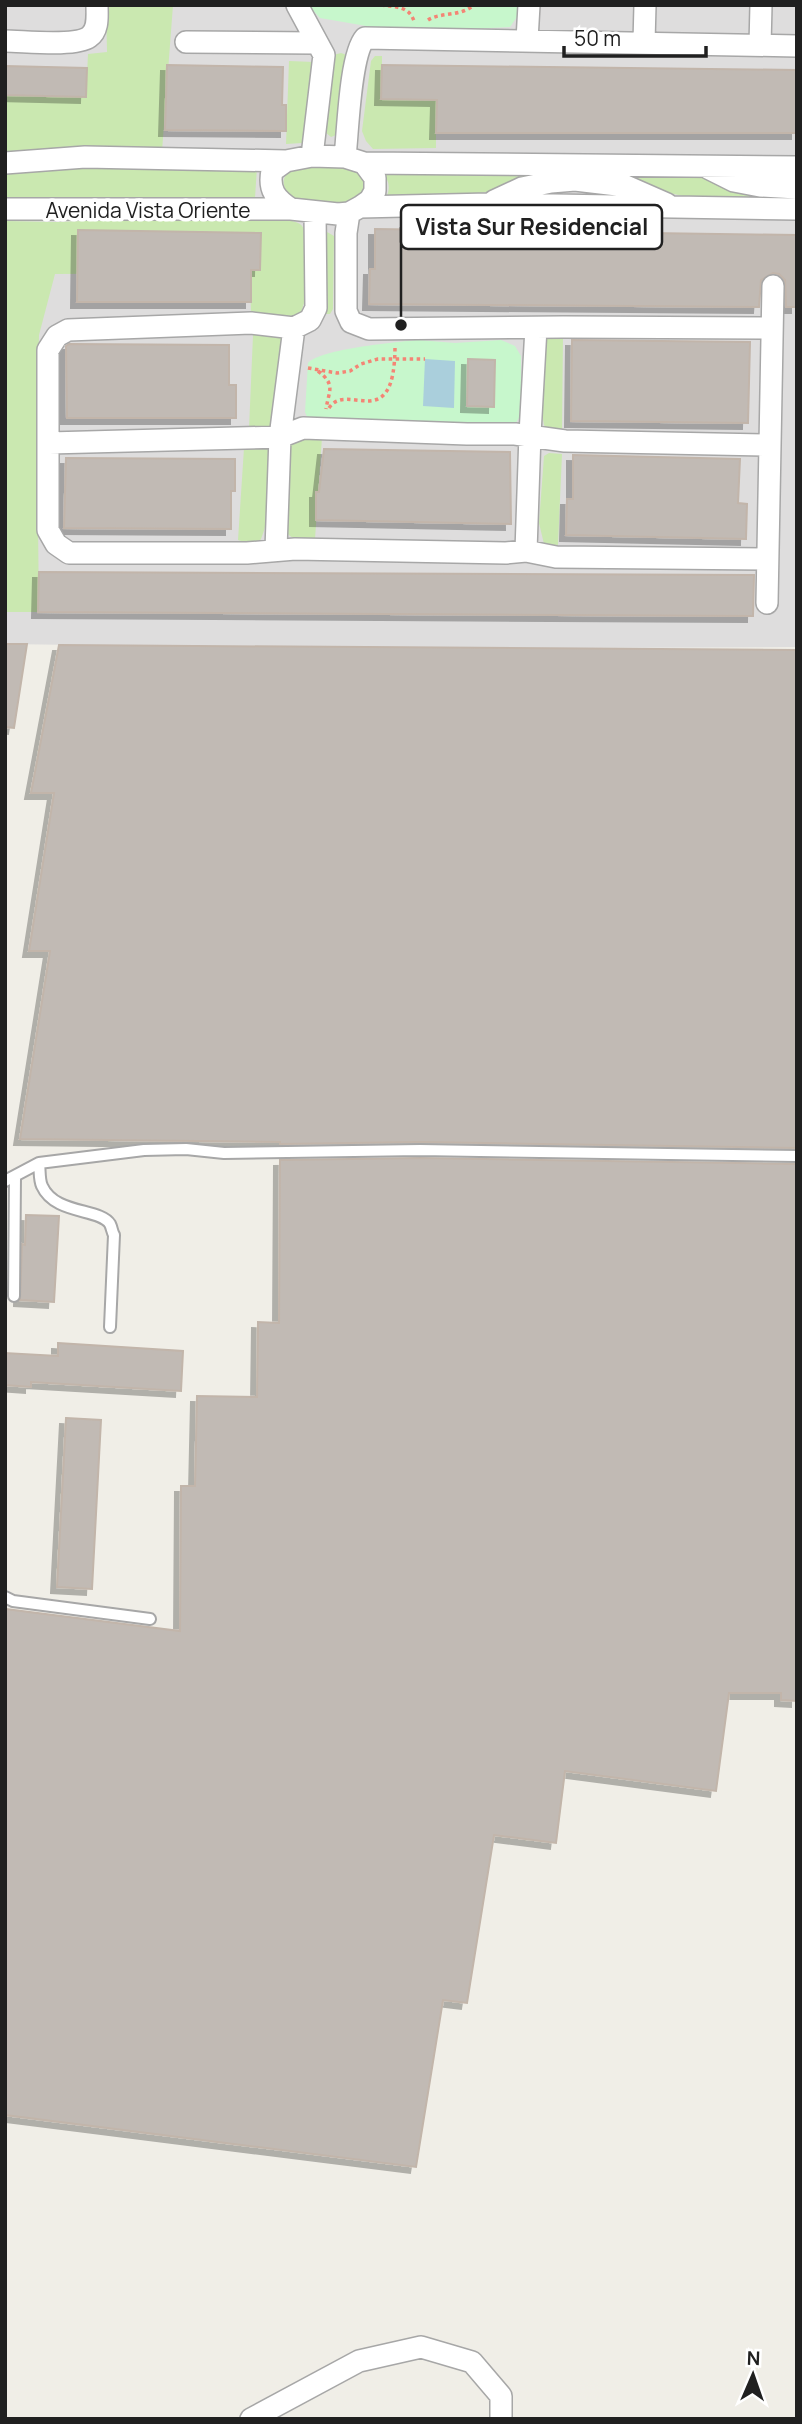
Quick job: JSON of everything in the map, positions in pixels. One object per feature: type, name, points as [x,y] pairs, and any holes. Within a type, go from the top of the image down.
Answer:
[{"type":"street","points":[[5,41],[77,42],[91,36],[97,25],[97,5]]},
{"type":"street","points":[[298,5],[324,55],[312,156]]},
{"type":"street","points":[[527,40],[528,5]]},
{"type":"street","points":[[644,43],[645,5]]},
{"type":"street","points":[[760,45],[761,5]]},
{"type":"street","points":[[771,328],[369,329],[351,322],[346,311],[346,233],[354,210],[370,200],[375,178],[355,160],[359,44],[365,38],[372,37],[797,46]]},
{"type":"street","points":[[186,42],[316,43]]},
{"type":"street","points":[[5,163],[85,158],[286,161],[312,156],[355,160],[797,167]]},
{"type":"street","name":"Avenida Vista Oriente","points":[[286,161],[272,171],[270,182],[273,194],[291,209]]},
{"type":"street","points":[[705,167],[734,181],[797,188]]},
{"type":"street","name":"Avenida Vista Oriente","points":[[5,209],[291,209],[325,215],[354,210],[489,204],[797,209]]},
{"type":"street","points":[[315,213],[316,308],[310,320],[294,328],[251,323],[68,330],[57,336],[48,350],[48,530],[56,544],[69,553],[247,553],[276,549],[506,553],[526,551],[556,557],[767,559]]},
{"type":"street","points":[[766,603],[773,286]]},
{"type":"street","points":[[276,549],[280,437],[294,328]]},
{"type":"street","points":[[526,551],[536,328]]},
{"type":"street","points":[[49,443],[280,437],[303,428],[530,435],[565,441],[768,445]]},
{"type":"street","points":[[251,2419],[359,2361],[421,2347],[472,2362],[501,2396],[501,2419]]},
{"type":"lane","points":[[14,1296],[10,1179],[39,1164],[102,1154],[186,1149],[224,1153],[420,1150],[797,1156]]},
{"type":"lane","points":[[39,1164],[42,1186],[54,1199],[71,1210],[103,1218],[110,1223],[114,1235],[110,1326]]},
{"type":"lane","points":[[5,1598],[150,1619]]},
{"type":"path","points":[[356,5],[368,5]]},
{"type":"path","points":[[382,5],[401,7],[414,17],[415,39]]},
{"type":"path","points":[[317,370],[328,378],[331,386],[325,415],[334,401],[341,398],[370,402],[380,397],[390,388],[394,375],[396,329]]},
{"type":"path","points":[[290,365],[337,373],[350,371],[361,364],[378,359],[425,359]]},
{"type":"shaded area","points":[[5,5],[797,5],[797,647],[359,649],[5,644]]},
{"type":"green space","points":[[106,5],[173,5],[162,151],[5,154],[5,95],[86,96],[88,54],[107,52]]},
{"type":"green space","points":[[308,5],[519,5],[519,14],[510,27],[433,31],[378,28],[320,18]]},
{"type":"green space","points":[[333,55],[347,55],[339,134],[331,137],[324,131]]},
{"type":"green space","points":[[375,56],[382,56],[382,99],[436,100],[436,148],[373,149],[366,141],[362,131],[371,61]]},
{"type":"green space","points":[[289,61],[314,62],[308,135],[302,143],[286,144]]},
{"type":"green space","points":[[330,165],[360,174],[365,183],[358,198],[341,205],[320,205],[295,199],[284,187],[285,178],[293,170],[306,166]]},
{"type":"green space","points":[[82,167],[257,167],[255,198],[5,200],[5,174]]},
{"type":"green space","points":[[382,171],[622,172],[697,177],[761,190],[797,192],[797,200],[707,201],[655,190],[551,178],[487,192],[386,198],[388,184]]},
{"type":"green space","points":[[256,217],[300,224],[305,238],[304,303],[301,313],[291,318],[251,316],[250,273],[55,274],[39,335],[39,612],[5,612],[5,221]]},
{"type":"green space","points":[[327,232],[334,236],[333,309],[330,314],[326,314],[323,309],[324,236]]},
{"type":"green space","points":[[253,335],[282,335],[283,351],[271,428],[249,429]]},
{"type":"green space","points":[[563,336],[562,431],[547,430],[542,413],[545,337]]},
{"type":"green space","points":[[418,340],[455,343],[501,340],[515,346],[521,356],[521,415],[515,424],[308,419],[305,412],[308,363],[343,350]]},
{"type":"green space","points":[[297,437],[322,437],[315,539],[296,539],[283,527],[290,445]]},
{"type":"green space","points":[[244,448],[270,449],[270,496],[264,532],[260,541],[251,544],[238,540]]},
{"type":"green space","points":[[549,453],[562,454],[558,545],[544,544],[539,523],[544,456]]},
{"type":"water","points":[[425,359],[455,361],[454,408],[423,406]]},
{"type":"building","points":[[167,65],[283,67],[282,105],[286,105],[286,131],[165,130]]},
{"type":"building","points":[[382,65],[797,70],[797,133],[436,133],[437,100],[381,99]]},
{"type":"building","points":[[5,66],[87,68],[86,97],[5,95]]},
{"type":"building","points":[[375,229],[797,235],[797,307],[786,307],[785,280],[779,274],[773,273],[761,280],[759,307],[369,304],[370,269],[375,269]]},
{"type":"building","points":[[78,230],[261,233],[260,270],[251,270],[251,302],[77,302]]},
{"type":"building","points":[[572,340],[750,342],[748,423],[571,421]]},
{"type":"building","points":[[229,345],[229,385],[236,385],[236,418],[67,418],[66,346]]},
{"type":"building","points":[[468,359],[495,360],[494,407],[467,406]]},
{"type":"building","points":[[324,449],[510,452],[511,524],[316,520],[316,492],[319,492]]},
{"type":"building","points":[[573,455],[740,459],[738,503],[747,504],[746,539],[566,535],[567,499],[573,499]]},
{"type":"building","points":[[66,458],[235,459],[235,491],[231,491],[231,529],[64,528]]},
{"type":"building","points":[[39,572],[754,575],[753,616],[38,612]]},
{"type":"building","points":[[5,644],[27,644],[14,728],[5,727]]},
{"type":"building","points":[[59,645],[797,650],[797,1148],[20,1139],[50,951],[29,951],[54,793],[31,793]]},
{"type":"building","points":[[420,1158],[797,1164],[797,1701],[781,1700],[781,1693],[729,1693],[716,1791],[565,1771],[556,1843],[494,1835],[467,2003],[443,2000],[416,2167],[5,2115],[5,1609],[180,1631],[181,1486],[195,1486],[197,1396],[257,1397],[258,1322],[279,1323],[280,1160]]},
{"type":"building","points":[[26,1215],[59,1216],[54,1302],[20,1300]]},
{"type":"building","points":[[58,1343],[183,1351],[181,1391],[31,1382],[31,1387],[5,1385],[5,1353],[58,1356]]},
{"type":"building","points":[[66,1418],[101,1420],[92,1589],[57,1587]]},
{"type":"place","name":"Vista Sur Residencial","points":[[401,325]]}]
